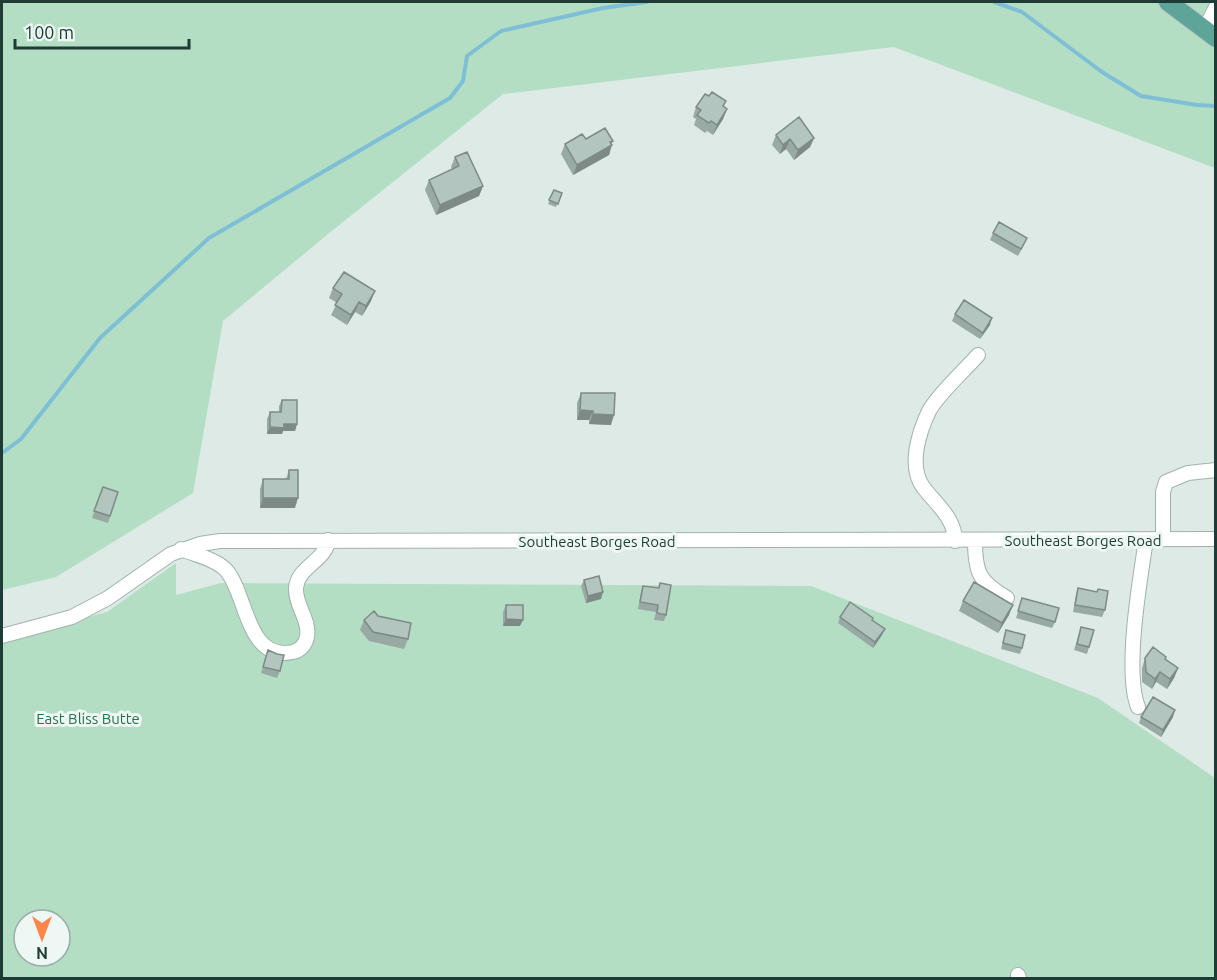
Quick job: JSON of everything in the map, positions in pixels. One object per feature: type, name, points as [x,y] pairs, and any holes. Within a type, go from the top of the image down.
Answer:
[{"type":"main road","points":[[1168,2],[1210,34]]},
{"type":"street","points":[[1210,34],[1215,7]]},
{"type":"street","points":[[955,541],[955,529],[921,484],[915,461],[930,410],[978,355]]},
{"type":"street","points":[[1163,539],[1163,492],[1166,482],[1188,473],[1215,470]]},
{"type":"street","name":"Southeast Borges Road","points":[[2,636],[53,623],[89,609],[162,559],[181,549],[220,542],[1215,539]]},
{"type":"street","points":[[181,549],[216,562],[225,569],[232,578],[248,622],[257,637],[267,647],[286,653],[295,652],[304,645],[307,626],[299,605],[296,586],[304,572],[328,547],[328,540]]},
{"type":"street","points":[[1138,707],[1134,697],[1133,649],[1146,540]]},
{"type":"street","points":[[975,541],[976,564],[982,581],[1007,598]]},
{"type":"green space","points":[[2,2],[1215,2],[1215,168],[894,47],[503,94],[223,321],[193,493],[56,577],[2,590]]},
{"type":"green space","name":"East Bliss Butte","points":[[176,563],[176,595],[221,583],[811,586],[1098,698],[1215,778],[1215,978],[2,978],[2,639],[107,612]]},
{"type":"building","points":[[712,92],[726,101],[723,106],[727,109],[717,125],[697,115],[701,110],[696,107],[705,94],[709,96]]},
{"type":"building","points":[[799,117],[814,138],[798,150],[790,139],[783,145],[776,135]]},
{"type":"building","points":[[605,128],[613,141],[610,142],[612,145],[577,165],[565,144],[582,134],[586,139]]},
{"type":"building","points":[[467,152],[483,186],[440,205],[429,180],[459,166],[455,157]]},
{"type":"building","points":[[554,190],[562,193],[558,204],[549,200]]},
{"type":"building","points":[[999,222],[1027,238],[1021,249],[993,233]]},
{"type":"building","points":[[344,272],[375,291],[366,306],[359,302],[351,315],[335,305],[342,294],[333,288]]},
{"type":"building","points":[[964,300],[992,318],[983,333],[955,314]]},
{"type":"building","points":[[581,393],[615,393],[614,415],[593,414],[593,411],[580,410]]},
{"type":"building","points":[[282,400],[297,400],[297,424],[284,424],[284,428],[270,427],[270,412],[281,412]]},
{"type":"building","points":[[289,470],[298,470],[298,498],[263,498],[263,479],[289,479]]},
{"type":"building","points":[[103,487],[118,492],[110,516],[94,511]]},
{"type":"building","points":[[599,576],[603,592],[588,596],[584,580]]},
{"type":"building","points":[[974,582],[1013,605],[1002,623],[963,601]]},
{"type":"building","points":[[660,583],[671,585],[666,615],[657,613],[658,605],[640,602],[643,586],[659,588]]},
{"type":"building","points":[[1078,588],[1097,592],[1098,589],[1108,591],[1105,610],[1075,605]]},
{"type":"building","points":[[1022,598],[1059,608],[1055,622],[1018,611]]},
{"type":"building","points":[[850,602],[885,629],[875,642],[840,617]]},
{"type":"building","points":[[506,605],[523,605],[523,620],[506,619]]},
{"type":"building","points":[[374,611],[378,616],[411,623],[408,639],[373,632],[364,620]]},
{"type":"building","points":[[1081,627],[1094,630],[1089,647],[1077,644]]},
{"type":"building","points":[[1006,630],[1025,635],[1022,648],[1003,643]]},
{"type":"building","points":[[1153,647],[1178,668],[1170,679],[1160,672],[1155,679],[1146,672],[1145,658]]},
{"type":"building","points":[[268,650],[284,655],[280,671],[263,667]]},
{"type":"building","points":[[1153,697],[1175,710],[1163,730],[1141,717]]},
{"type":"waterway","points":[[2,453],[21,439],[100,338],[209,238],[450,98],[463,81],[467,56],[501,31],[603,8],[647,2]]},
{"type":"waterway","points":[[994,2],[1022,12],[1102,72],[1141,96],[1216,106]]}]
